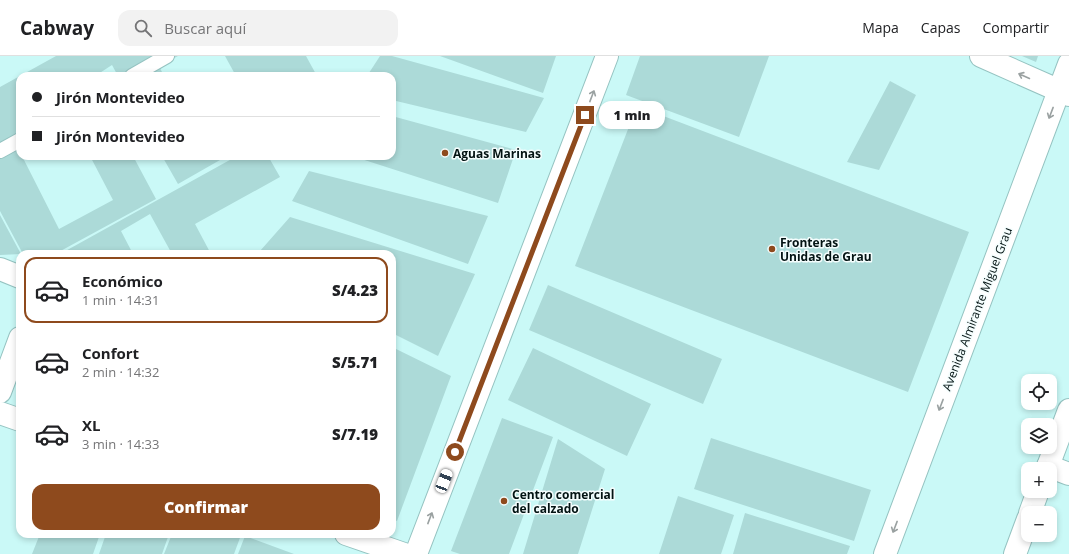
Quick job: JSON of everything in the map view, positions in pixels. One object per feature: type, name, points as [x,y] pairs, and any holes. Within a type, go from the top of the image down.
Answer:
[{"type":"street","points":[[416,554],[607,56]]},
{"type":"street","points":[[981,56],[1064,93]]},
{"type":"street","name":"Avenida Almirante Miguel Grau","points":[[885,554],[1064,93],[1069,64]]},
{"type":"street","points":[[0,268],[16,275]]},
{"type":"street","points":[[0,392],[16,349]]},
{"type":"street","points":[[1049,462],[1069,410]]},
{"type":"street","points":[[0,413],[16,419]]},
{"type":"street","points":[[1057,470],[1069,474]]},
{"type":"street","points":[[358,538],[404,554]]},
{"type":"street","points":[[1015,554],[1021,538]]},
{"type":"lane","points":[[139,72],[167,56]]},
{"type":"lane","points":[[0,151],[16,142]]},
{"type":"building","points":[[56,56],[178,56],[159,66],[162,72],[116,72],[112,65],[101,72],[27,72]]},
{"type":"building","points":[[225,56],[306,56],[315,72],[234,72]]},
{"type":"building","points":[[380,56],[392,56],[544,98],[526,132],[396,101],[396,72],[370,72]]},
{"type":"building","points":[[440,56],[556,56],[543,93]]},
{"type":"building","points":[[640,56],[769,56],[739,137],[626,95]]},
{"type":"building","points":[[1022,56],[1038,56],[1036,62]]},
{"type":"building","points":[[16,78],[16,160],[24,160],[59,229],[113,200],[92,160],[135,160],[156,199],[62,250],[21,250],[0,211],[0,87]]},
{"type":"building","points":[[890,81],[916,95],[879,170],[847,162]]},
{"type":"building","name":"Fronteras Unidas de Grau","points":[[637,106],[969,232],[908,392],[575,266]]},
{"type":"building","points":[[396,117],[516,150],[498,203],[364,160],[396,160]]},
{"type":"building","points":[[164,160],[220,160],[178,184]]},
{"type":"building","points":[[230,160],[270,160],[280,177],[195,224],[209,250],[170,250],[150,214],[121,231],[131,250],[67,250]]},
{"type":"building","points":[[309,171],[488,216],[468,264],[292,201]]},
{"type":"building","points":[[0,215],[19,250],[16,250],[16,254],[0,255]]},
{"type":"building","points":[[290,217],[475,274],[438,356],[396,335],[396,250],[261,250]]},
{"type":"building","points":[[548,285],[722,359],[703,404],[529,330]]},
{"type":"building","points":[[533,348],[651,404],[627,456],[508,400]]},
{"type":"building","points":[[396,349],[451,376],[396,521]]},
{"type":"building","points":[[502,418],[553,437],[509,554],[460,554],[451,551]]},
{"type":"building","points":[[711,438],[871,490],[854,541],[694,489]]},
{"type":"building","points":[[558,439],[605,469],[578,554],[523,554]]},
{"type":"building","points":[[678,496],[734,515],[721,554],[659,554]]},
{"type":"building","points":[[745,513],[850,546],[847,554],[733,554]]},
{"type":"building","points":[[38,538],[99,538],[93,554],[32,554]]},
{"type":"building","points":[[105,538],[168,538],[162,554],[99,554]]},
{"type":"building","points":[[170,538],[240,538],[234,554],[164,554]]},
{"type":"building","points":[[244,538],[250,538],[294,554],[238,554]]},
{"type":"place","name":"Aguas Marinas","points":[[445,153]]},
{"type":"place","name":"Fronteras Unidas de Grau","points":[[772,249]]},
{"type":"place","name":"Centro comercial del calzado","points":[[504,501]]},
{"type":"route","points":[[455,452],[585,115]]}]
